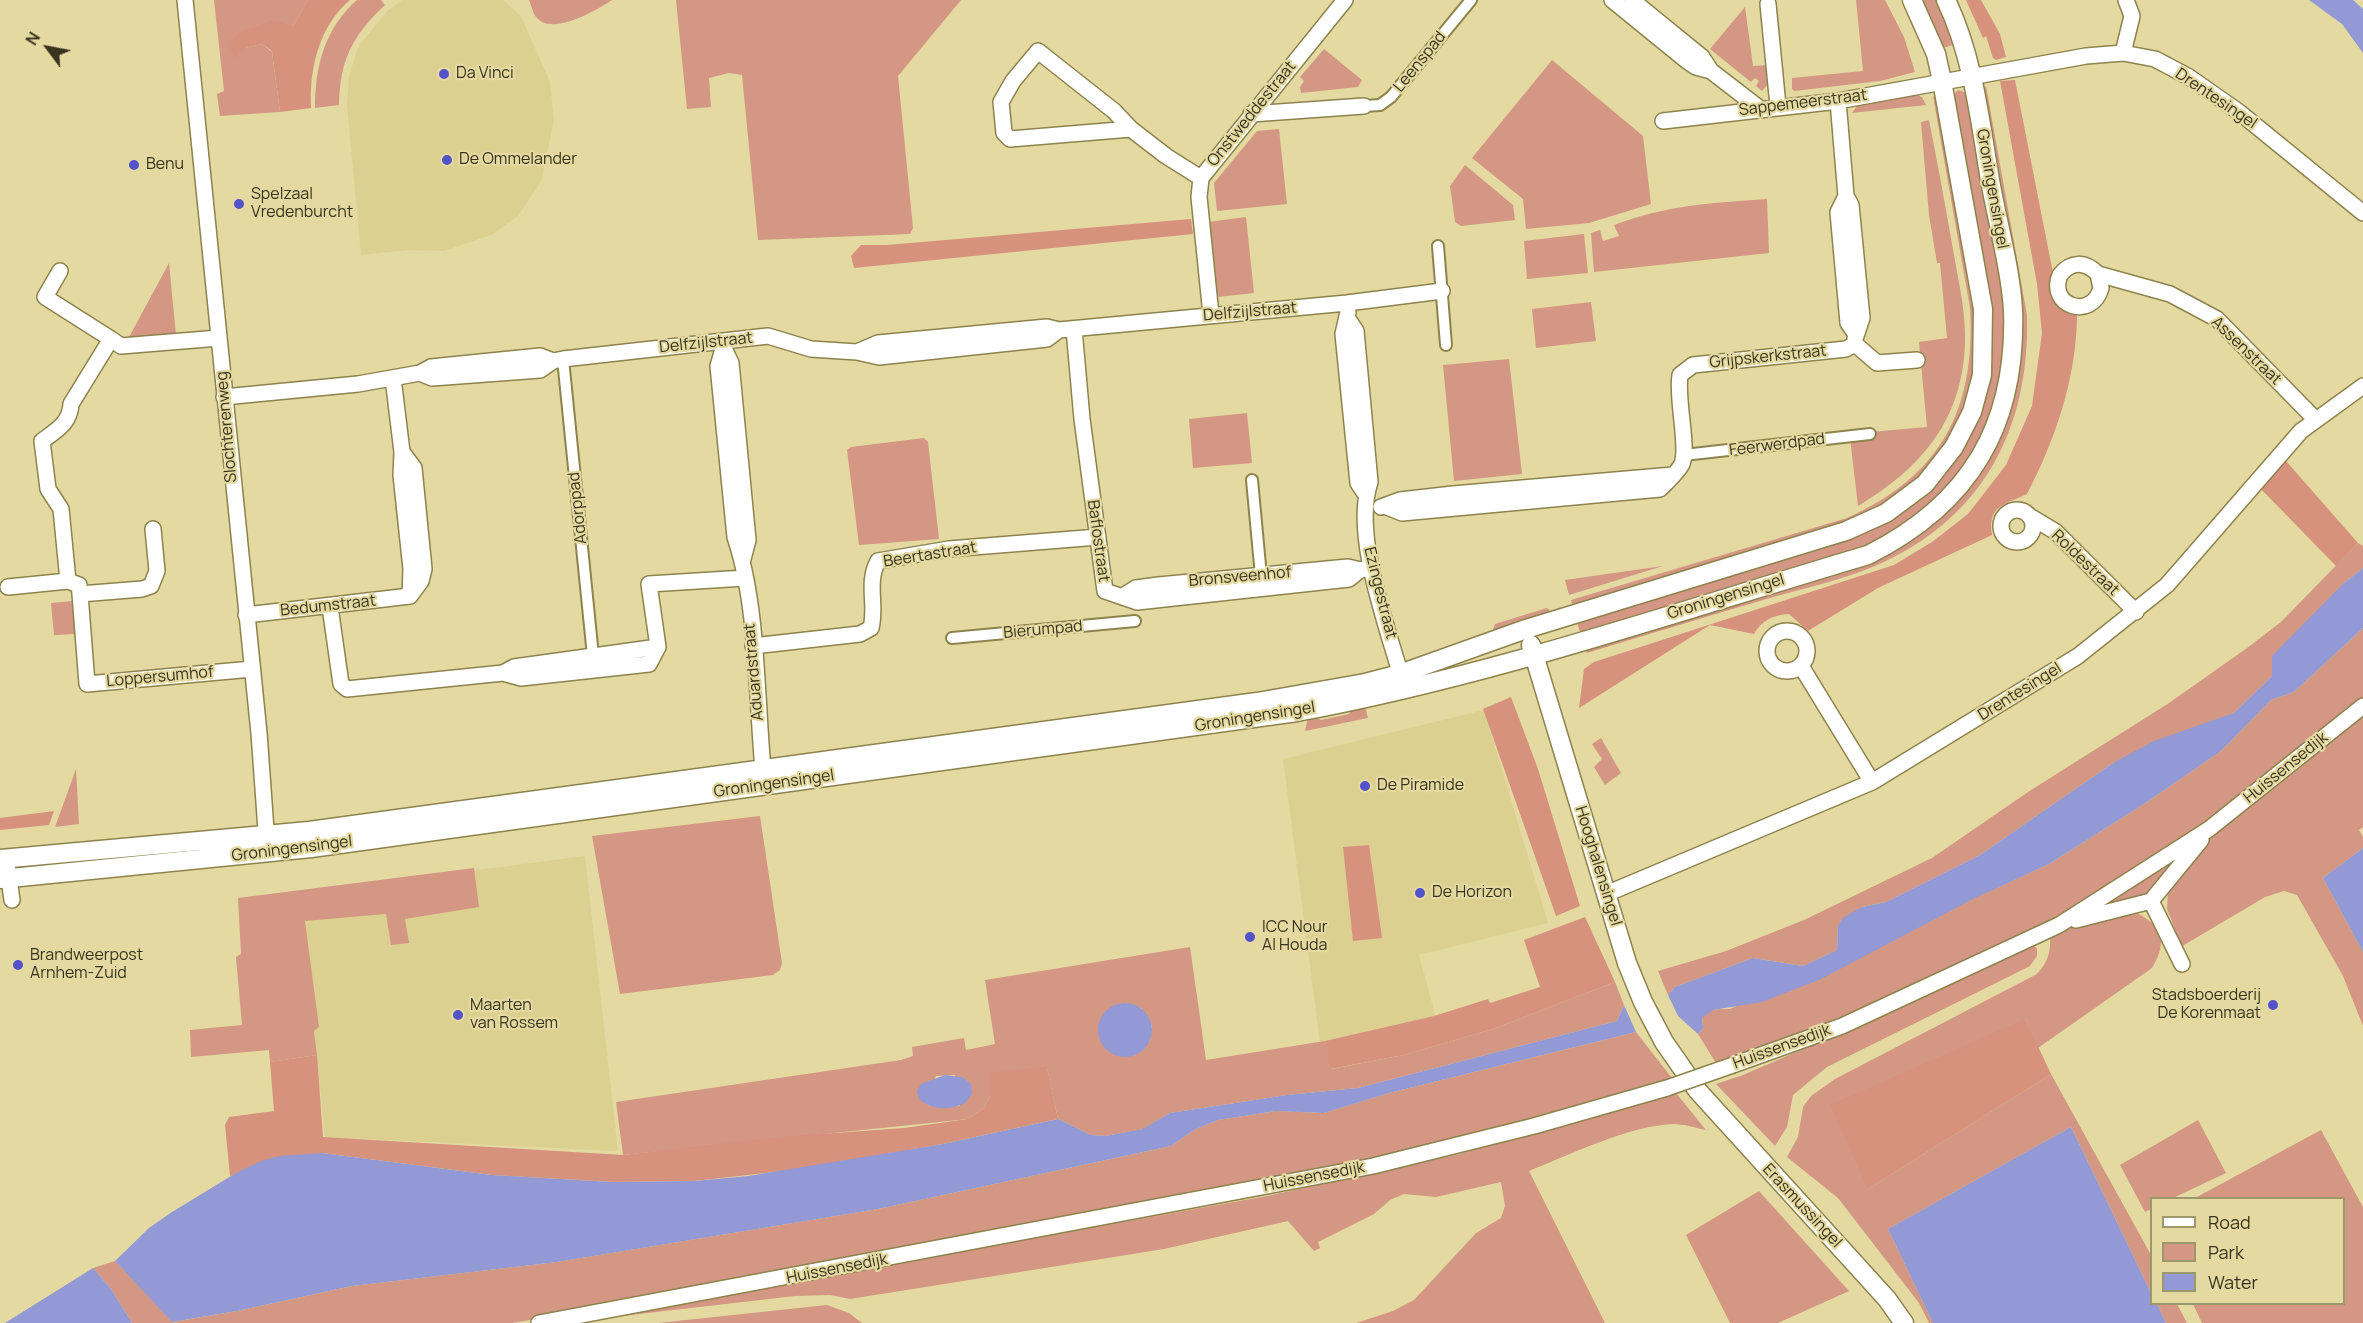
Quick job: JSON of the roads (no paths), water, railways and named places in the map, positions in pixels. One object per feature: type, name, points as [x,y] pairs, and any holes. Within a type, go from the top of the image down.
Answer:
[{"type":"street","name":"Slochterenweg","points":[[185,0],[252,669],[267,844]]},
{"type":"street","name":"Onstweddestraat","points":[[1211,315],[1200,197],[1201,178],[1345,0]]},
{"type":"street","name":"Leenspad","points":[[1251,114],[1380,105],[1391,97],[1471,0]]},
{"type":"street","points":[[1612,0],[1696,67],[1711,71]]},
{"type":"street","points":[[1632,0],[1702,57],[1711,71],[1759,108]]},
{"type":"street","name":"Groningensingel","points":[[1402,682],[1526,629],[1846,531],[1886,513],[1925,484],[1954,447],[1971,412],[1982,375],[1983,309],[1936,54],[1912,0]]},
{"type":"street","name":"Groningensingel","points":[[4,878],[763,778],[1258,718],[1402,682],[1534,654],[1868,555],[1901,538],[1926,519],[1963,483],[1981,458],[1994,431],[2007,393],[2013,351],[2013,308],[1972,76],[1954,17],[1946,0]]},
{"type":"street","points":[[2123,52],[2132,16],[2126,0]]},
{"type":"street","points":[[1767,2],[1778,106]]},
{"type":"street","points":[[1131,129],[1010,139],[1004,133],[1001,102],[1012,81],[1038,51],[1114,111],[1131,129],[1182,167],[1201,178]]},
{"type":"street","name":"Drentesingel","points":[[1972,76],[2123,52],[2155,59],[2189,77],[2239,112],[2363,213]]},
{"type":"street","name":"Sappemeerstraat","points":[[1663,121],[1759,108],[1838,101],[1972,76]]},
{"type":"street","points":[[1838,101],[1846,196],[1851,205],[1862,318],[1855,338],[1877,363],[1917,360]]},
{"type":"street","points":[[1438,246],[1446,345]]},
{"type":"street","points":[[60,271],[45,297],[121,346],[219,338]]},
{"type":"street","name":"Assenstraat","points":[[2098,274],[2170,294],[2217,320],[2316,420]]},
{"type":"street","name":"Delfzijlstraat","points":[[224,397],[358,384],[420,373],[432,378],[540,370],[558,360],[722,344],[768,336],[811,349],[857,352],[878,343],[1047,327],[1066,329],[1347,303],[1442,291]]},
{"type":"street","name":"Ezingestraat","points":[[1347,303],[1348,319],[1343,334],[1358,483],[1366,502],[1366,569],[1402,682]]},
{"type":"street","name":"Baflostraat","points":[[1066,329],[1082,419],[1105,591],[1137,602],[1348,579],[1366,569]]},
{"type":"street","name":"Grijpskerkstraat","points":[[1684,455],[1677,391],[1680,375],[1693,365],[1845,349],[1855,338]]},
{"type":"street","points":[[69,581],[61,509],[48,489],[42,441],[60,428],[70,416],[71,404],[111,339]]},
{"type":"street","name":"Aduardstraat","points":[[722,344],[718,366],[720,388],[735,537],[743,559],[753,646],[763,778]]},
{"type":"street","name":"Adorppad","points":[[558,360],[593,656]]},
{"type":"street","name":"Bedumstraat","points":[[246,615],[410,596],[421,581],[424,569],[414,468],[402,452],[393,378]]},
{"type":"street","name":"Drentesingel","points":[[1606,894],[1872,782],[2078,656],[2167,585],[2301,431],[2363,386]]},
{"type":"street","name":"Feerwerdpad","points":[[1684,455],[1870,434]]},
{"type":"street","points":[[1366,502],[1402,513],[1660,489],[1681,465],[1684,455]]},
{"type":"street","points":[[1252,480],[1261,576]]},
{"type":"street","name":"Roldestraat","points":[[2031,517],[2056,532],[2136,612]]},
{"type":"street","points":[[8,587],[69,581],[79,585],[80,594],[142,589],[151,586],[158,571],[153,529]]},
{"type":"street","name":"Beertastraat","points":[[753,646],[860,634],[871,628],[875,613],[871,573],[878,561],[949,549],[1098,537]]},
{"type":"street","name":"Bronsveenhof","points":[[1123,596],[1136,588],[1159,585],[1348,567],[1366,569]]},
{"type":"street","points":[[330,607],[341,684],[347,689],[503,673],[521,678],[649,664],[656,656],[658,647],[649,584],[745,579]]},
{"type":"street","name":"Loppersumhof","points":[[80,594],[87,684],[252,669]]},
{"type":"street","name":"Bierumpad","points":[[952,638],[1135,621]]},
{"type":"street","name":"Hooghalensingel","points":[[1526,629],[1627,963],[1643,1002],[1664,1042],[1698,1091]]},
{"type":"street","points":[[503,673],[514,667],[658,647]]},
{"type":"street","points":[[1801,666],[1872,782]]},
{"type":"street","name":"Huissensedijk","points":[[539,1323],[1373,1166],[1534,1126],[1667,1088],[1842,1026],[2059,925],[2209,829],[2363,706]]},
{"type":"street","name":"Huissensedijk","points":[[2059,925],[2151,901],[2209,829]]},
{"type":"street","name":"Groningensingel","points":[[12,900],[4,878],[3,859],[267,844]]},
{"type":"street","points":[[2151,901],[2182,964]]},
{"type":"street","name":"Erasmussingel","points":[[1698,1091],[1887,1299],[1904,1323]]},
{"type":"water","points":[[2309,0],[2353,0],[2363,9],[2363,53],[2342,24]]},
{"type":"water","points":[[2363,568],[2363,628],[2294,692],[2271,700],[2221,751],[2147,802],[2049,864],[1971,900],[1821,979],[1762,1002],[1713,1010],[1702,1018],[1703,1028],[1698,1034],[1678,1016],[1668,995],[1675,987],[1753,958],[1803,966],[1837,950],[1838,926],[1843,918],[1862,907],[1886,902],[1980,855],[2113,763],[2154,741],[2234,713],[2272,676],[2272,656],[2344,583]]},
{"type":"water","points":[[2363,848],[2363,952],[2323,878]]},
{"type":"water","points":[[1125,1003],[1135,1005],[1144,1011],[1150,1020],[1152,1030],[1150,1040],[1144,1049],[1135,1055],[1125,1057],[1115,1055],[1106,1049],[1100,1040],[1098,1030],[1100,1020],[1106,1011],[1115,1005]]},
{"type":"water","points":[[1624,1005],[1636,1032],[1389,1093],[1324,1113],[1276,1111],[1218,1120],[1194,1130],[1171,1146],[878,1209],[557,1262],[352,1286],[237,1311],[172,1322],[115,1261],[149,1228],[172,1212],[236,1173],[261,1161],[280,1156],[322,1153],[492,1175],[612,1182],[694,1181],[748,1176],[943,1144],[1058,1119],[1091,1135],[1105,1136],[1143,1129],[1170,1113],[1287,1095],[1358,1088],[1617,1021]]},
{"type":"water","points":[[945,1075],[962,1077],[971,1084],[972,1094],[965,1103],[941,1108],[924,1103],[919,1099],[917,1091],[921,1084]]},
{"type":"water","points":[[2071,1127],[2150,1291],[2150,1305],[2157,1305],[2166,1323],[1933,1323],[1888,1229]]},
{"type":"water","points":[[93,1268],[111,1289],[132,1323],[5,1323]]},
{"type":"place","name":"Da Vinci","points":[[444,74]]},
{"type":"place","name":"De Ommelander","points":[[447,160]]},
{"type":"place","name":"Benu","points":[[134,165]]},
{"type":"place","name":"Spelzaal Vredenburcht","points":[[239,204]]},
{"type":"place","name":"De Piramide","points":[[1365,786]]},
{"type":"place","name":"De Horizon","points":[[1420,893]]},
{"type":"place","name":"ICC Nour Al Houda","points":[[1250,937]]},
{"type":"place","name":"Brandweerpost Arnhem-Zuid","points":[[18,965]]},
{"type":"place","name":"Stadsboerderij De Korenmaat","points":[[2273,1005]]},
{"type":"place","name":"Maarten van Rossem","points":[[458,1015]]}]
